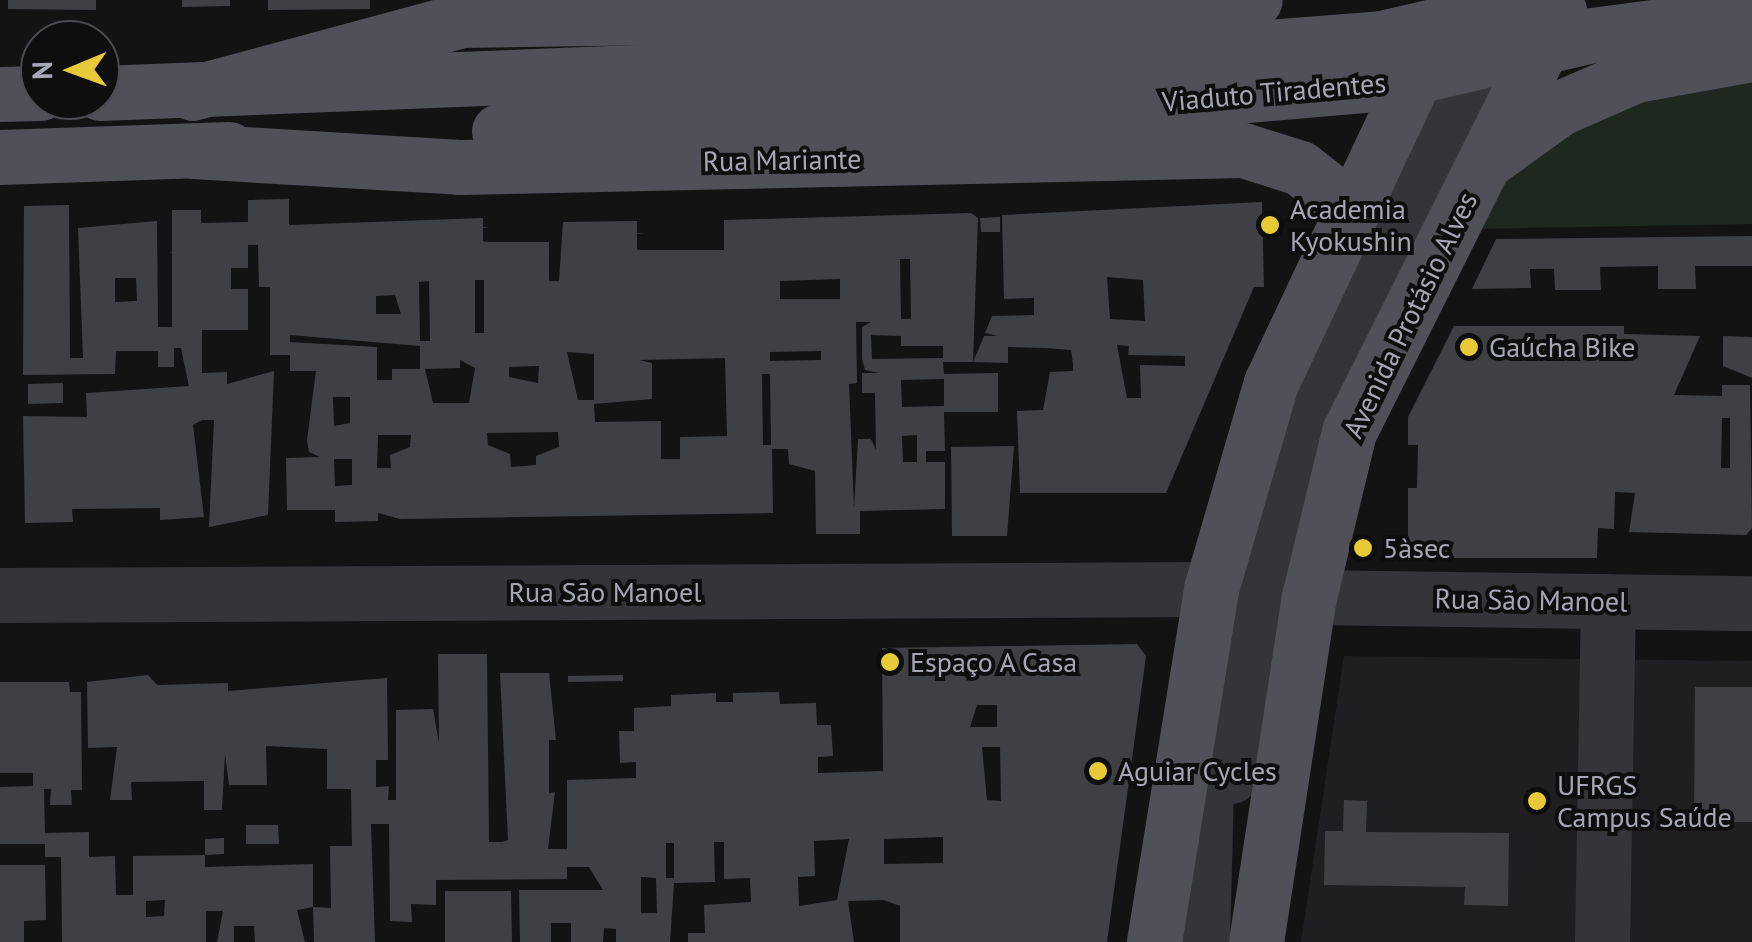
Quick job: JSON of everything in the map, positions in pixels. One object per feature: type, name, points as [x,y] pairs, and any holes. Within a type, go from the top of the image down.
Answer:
[{"type":"main road","points":[[1154,942],[1211,589],[1271,382],[1451,0]]},
{"type":"main road","name":"Viaduto Tiradentes","points":[[791,89],[1381,38],[1544,0]]},
{"type":"main road","name":"Avenida Protásio Alves","points":[[1256,942],[1309,597],[1349,432],[1565,0]]},
{"type":"main road","points":[[1662,0],[1685,45],[1736,56]]},
{"type":"main road","points":[[192,93],[462,20],[1246,1],[1270,16],[1294,40],[1302,86],[1282,128],[1243,150]]},
{"type":"main road","name":"Viaduto Tiradentes","points":[[791,89],[1124,106],[1386,83],[1592,35],[1752,14]]},
{"type":"main road","points":[[1483,164],[1560,108],[1636,75],[1736,56]]},
{"type":"main road","points":[[120,93],[791,89]]},
{"type":"main road","name":"Rua Mariante","points":[[0,156],[193,151],[791,89]]},
{"type":"main road","name":"Rua Mariante","points":[[193,151],[460,167],[1243,150],[1300,168],[1354,210]]},
{"type":"street","points":[[1205,942],[1260,593],[1310,408],[1510,0]]},
{"type":"street","points":[[1483,164],[1544,0]]},
{"type":"street","points":[[1205,942],[1211,589]]},
{"type":"street","name":"Rua São Manoel","points":[[0,595],[1211,589]]},
{"type":"street","points":[[1205,942],[1309,597]]},
{"type":"street","name":"Rua São Manoel","points":[[1309,597],[1752,603]]},
{"type":"street","points":[[1602,942],[1608,601]]},
{"type":"shaded area","points":[[1752,65],[1752,224],[1470,229],[1520,147],[1695,72]]},
{"type":"shaded area","name":"UFRGS Campus Saúde","points":[[1344,656],[1752,661],[1752,942],[1301,942]]},
{"type":"building","points":[[8,0],[96,0],[96,10],[8,9]]},
{"type":"building","points":[[182,0],[230,0],[230,6],[182,7]]},
{"type":"building","points":[[268,0],[370,0],[370,9],[268,10]]},
{"type":"building","points":[[289,199],[289,225],[483,218],[483,242],[549,242],[549,281],[559,281],[563,222],[637,221],[637,250],[724,250],[724,220],[971,213],[978,218],[973,362],[943,362],[944,374],[998,373],[998,412],[944,412],[945,451],[926,451],[926,462],[945,462],[945,509],[860,511],[860,534],[816,534],[815,471],[789,464],[788,449],[772,449],[773,513],[400,519],[378,513],[378,521],[335,522],[335,510],[287,510],[286,458],[320,457],[309,452],[307,440],[316,371],[290,371],[290,355],[270,355],[270,287],[259,287],[258,245],[248,245],[248,268],[231,268],[231,289],[248,289],[248,330],[202,330],[202,373],[227,372],[227,384],[274,371],[268,515],[209,527],[214,420],[202,420],[193,425],[204,517],[160,520],[160,508],[72,509],[73,522],[25,523],[23,416],[87,417],[86,393],[189,386],[181,348],[174,348],[174,367],[158,367],[158,351],[116,351],[115,374],[23,375],[24,206],[69,205],[70,358],[83,358],[78,228],[157,221],[158,327],[172,327],[172,210],[201,210],[201,223],[248,222],[248,200]],"holes":[[[900,259],[910,259],[911,319],[901,319]],[[115,278],[136,278],[137,301],[115,302]],[[840,279],[840,299],[780,299],[780,281]],[[475,280],[484,280],[484,333],[475,333]],[[429,281],[430,341],[420,341],[419,282]],[[395,295],[401,314],[376,314],[376,296]],[[856,322],[871,322],[862,327],[862,359],[865,370],[879,373],[862,373],[862,393],[875,393],[876,450],[871,439],[858,439],[854,508],[849,384],[857,383]],[[290,335],[420,346],[420,369],[392,369],[392,380],[377,380],[377,347],[290,342]],[[871,335],[901,336],[901,346],[943,346],[943,358],[872,359]],[[821,351],[821,360],[770,361],[770,352]],[[567,352],[594,354],[594,400],[578,400]],[[725,358],[727,436],[680,437],[680,459],[661,459],[661,421],[595,422],[594,404],[652,399],[652,363],[639,360]],[[460,360],[475,368],[469,403],[433,403],[425,369],[460,368]],[[539,366],[538,383],[509,377],[509,367]],[[762,374],[770,374],[771,445],[763,445]],[[944,379],[944,406],[902,407],[901,380]],[[333,397],[350,397],[350,423],[334,426]],[[558,432],[559,447],[536,456],[536,465],[511,467],[510,454],[488,445],[487,433]],[[378,435],[411,435],[410,447],[390,455],[391,468],[377,468]],[[917,435],[917,462],[903,462],[902,436]],[[334,459],[352,459],[352,485],[335,486]]]},
{"type":"building","points":[[1262,202],[1264,287],[1254,287],[1166,493],[1020,493],[1017,411],[1043,410],[1050,372],[1073,371],[1073,364],[1071,350],[1008,347],[1008,363],[973,362],[984,336],[998,336],[985,333],[992,316],[1034,315],[1034,298],[1004,299],[1002,215]],"holes":[[[1107,277],[1143,280],[1145,321],[1110,319]],[[1117,345],[1129,346],[1128,355],[1185,356],[1185,366],[1140,365],[1141,398],[1127,398]]]},
{"type":"building","points":[[1000,217],[1000,232],[981,232],[980,218]]},
{"type":"building","points":[[1752,236],[1752,266],[1695,266],[1696,289],[1658,289],[1658,266],[1600,267],[1601,290],[1555,290],[1554,269],[1530,269],[1531,288],[1472,289],[1496,239]]},
{"type":"building","points":[[1454,326],[1624,326],[1624,334],[1700,336],[1674,395],[1722,396],[1722,385],[1750,385],[1752,528],[1746,535],[1629,532],[1635,493],[1615,492],[1614,529],[1598,528],[1597,558],[1415,558],[1408,550],[1408,488],[1417,488],[1418,445],[1408,445],[1408,417]],"holes":[[[1722,418],[1730,418],[1730,468],[1721,468]]]},
{"type":"building","points":[[1723,336],[1752,337],[1752,378],[1723,366]]},
{"type":"building","points":[[63,383],[63,403],[28,404],[28,384]]},
{"type":"building","points":[[1014,446],[1007,536],[952,536],[951,447]]},
{"type":"building","points":[[1137,644],[1146,656],[1107,942],[900,942],[900,906],[884,900],[848,901],[854,942],[688,942],[688,933],[705,933],[704,905],[751,902],[750,878],[724,879],[724,842],[714,842],[715,882],[674,883],[670,942],[616,942],[616,929],[604,928],[603,942],[571,942],[571,923],[551,923],[551,942],[520,942],[519,890],[603,890],[589,867],[567,867],[567,879],[436,880],[436,905],[411,904],[412,922],[390,921],[389,824],[371,824],[375,942],[314,942],[313,907],[331,908],[330,846],[352,846],[351,789],[327,789],[327,749],[266,746],[267,785],[229,785],[225,754],[222,810],[204,810],[204,781],[131,782],[132,800],[110,800],[117,747],[88,748],[87,682],[148,675],[157,685],[228,683],[228,691],[387,678],[388,760],[376,760],[376,787],[389,786],[388,800],[396,800],[396,710],[433,709],[439,743],[438,654],[487,654],[489,842],[502,842],[508,840],[500,673],[549,673],[556,740],[549,740],[549,793],[555,792],[548,849],[567,849],[567,780],[636,778],[636,762],[620,763],[619,731],[634,731],[634,708],[671,706],[671,695],[716,693],[716,702],[733,702],[733,693],[779,692],[780,704],[816,703],[817,725],[831,725],[833,756],[818,757],[818,773],[883,771],[882,648]],"holes":[[[977,705],[997,705],[997,727],[970,727]],[[982,747],[1000,747],[1001,801],[987,800]],[[943,837],[943,863],[884,864],[884,839]],[[849,839],[837,900],[799,906],[798,877],[815,876],[814,841]],[[666,843],[674,843],[674,878],[666,878]],[[641,877],[656,878],[657,913],[641,913]]]},
{"type":"building","points":[[623,675],[623,681],[568,682],[568,676]]},
{"type":"building","points":[[0,682],[69,682],[70,692],[81,692],[82,790],[71,790],[72,805],[50,805],[51,789],[44,789],[45,833],[89,832],[89,857],[115,856],[116,895],[133,895],[133,856],[205,855],[205,867],[313,864],[313,907],[297,910],[305,942],[255,942],[254,926],[234,926],[234,942],[217,942],[223,911],[206,911],[206,942],[62,942],[61,857],[45,857],[45,844],[0,844],[0,787],[33,786],[33,773],[0,773]],"holes":[[[165,900],[164,916],[146,917],[146,901]]]},
{"type":"building","points":[[1695,687],[1752,687],[1752,822],[1694,822]]},
{"type":"building","points":[[1344,800],[1367,801],[1366,832],[1509,833],[1508,906],[1464,905],[1465,887],[1324,885],[1325,831],[1343,831]]},
{"type":"building","points":[[246,825],[278,825],[279,844],[246,844]]},
{"type":"building","points":[[224,838],[224,854],[205,855],[205,839]]},
{"type":"building","points":[[0,865],[45,865],[46,920],[24,921],[24,942],[0,942]]},
{"type":"building","points":[[445,891],[511,891],[512,942],[445,942]]},
{"type":"place","name":"Academia Kyokushin","points":[[1270,225]]},
{"type":"place","name":"Gaúcha Bike","points":[[1469,347]]},
{"type":"place","name":"5àsec","points":[[1363,548]]},
{"type":"place","name":"Espaço A Casa","points":[[890,662]]},
{"type":"place","name":"Aguiar Cycles","points":[[1098,771]]},
{"type":"place","name":"UFRGS Campus Saúde","points":[[1537,801]]}]
